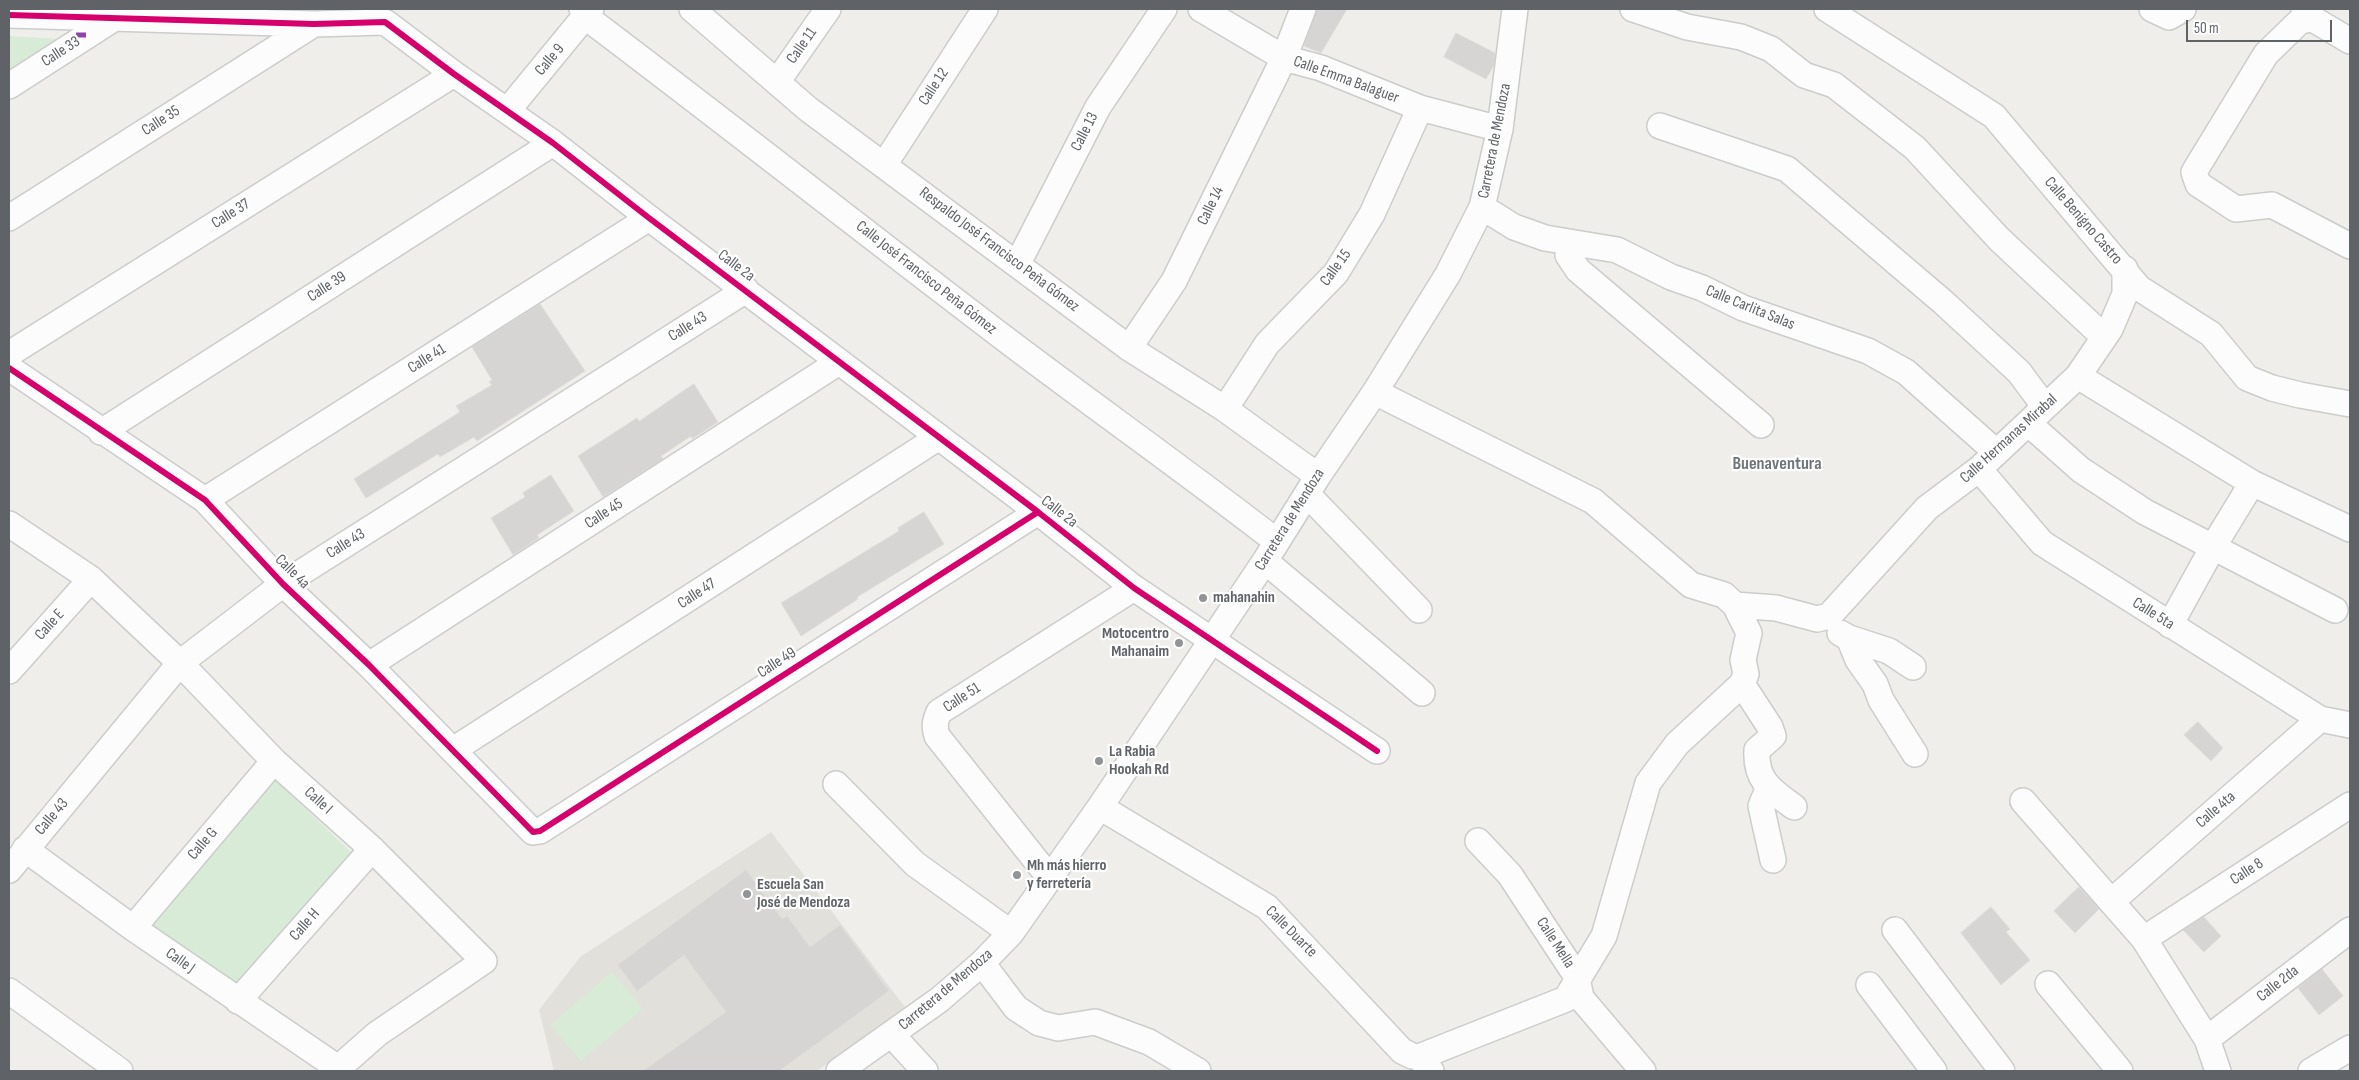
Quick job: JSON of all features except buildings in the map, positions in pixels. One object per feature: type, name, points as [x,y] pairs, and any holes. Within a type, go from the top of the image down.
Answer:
[{"type":"street","name":"Respaldo José Francisco Peña Gómez","points":[[692,9],[808,110],[1129,348],[1225,409],[1312,485],[1419,610]]},
{"type":"street","name":"Calle 11","points":[[777,82],[828,9]]},
{"type":"street","name":"Calle 12","points":[[884,165],[985,9]]},
{"type":"street","name":"Calle 13","points":[[1018,264],[1098,107],[1164,9]]},
{"type":"street","name":"Calle Emma Balaguer","points":[[1201,9],[1284,58],[1320,68],[1420,108],[1500,128]]},
{"type":"street","name":"Calle 14","points":[[1129,348],[1174,281],[1284,58],[1303,9]]},
{"type":"street","name":"Carretera de Mendoza","points":[[840,1071],[892,1035],[982,964],[1010,933],[1100,807],[1375,392],[1448,274],[1482,207],[1500,128],[1515,9]]},
{"type":"street","points":[[1633,9],[1687,27],[1741,37],[1771,49],[1804,75],[1834,85],[1915,148],[1999,239],[2104,338]]},
{"type":"street","name":"Calle Benigno Castro","points":[[1827,9],[1994,116],[2139,288],[2211,334],[2247,378],[2272,388],[2350,404]]},
{"type":"street","points":[[2152,9],[2169,17],[2183,9]]},
{"type":"street","name":"Calle 9","points":[[508,110],[586,11]]},
{"type":"street","name":"Calle José Francisco Peña Gómez","points":[[586,11],[1002,336],[1183,469],[1422,693]]},
{"type":"street","points":[[2350,41],[2309,14],[2266,54],[2194,172],[2194,178],[2198,184],[2236,210],[2272,205],[2350,246]]},
{"type":"street","name":"Calle 2a","points":[[9,15],[314,24],[385,22],[454,74],[553,143],[649,218],[1038,512],[1134,588],[1377,751]]},
{"type":"street","name":"Calle 33","points":[[9,86],[113,19]]},
{"type":"street","name":"Calle 35","points":[[9,218],[314,24]]},
{"type":"street","name":"Calle 37","points":[[9,354],[454,74]]},
{"type":"street","name":"Calle 15","points":[[1225,409],[1266,344],[1336,273],[1372,214],[1420,108]]},
{"type":"street","points":[[1660,126],[1788,168],[2012,365],[2037,415],[2080,470],[2145,512],[2335,610]]},
{"type":"street","name":"Calle 39","points":[[102,432],[553,143]]},
{"type":"street","name":"Calle Carlita Salas","points":[[1482,207],[1514,227],[1545,238],[1617,250],[1671,277],[1702,288],[1743,308],[1868,351],[1906,372],[1988,461]]},
{"type":"street","name":"Calle 41","points":[[204,500],[649,218]]},
{"type":"street","points":[[1570,243],[1568,255],[1578,270],[1761,425]]},
{"type":"street","name":"Calle Hermanas Mirabal","points":[[1826,613],[1927,508],[1988,461],[2078,376],[2104,338],[2125,294],[2124,269]]},
{"type":"street","name":"Calle 43","points":[[9,870],[180,663],[283,584],[746,290]]},
{"type":"street","name":"Calle 45","points":[[369,665],[839,362]]},
{"type":"street","name":"Calle 4a","points":[[9,368],[204,500],[283,584],[369,665],[529,829]]},
{"type":"street","points":[[2078,376],[2252,483],[2350,528]]},
{"type":"street","points":[[1375,392],[1593,501],[1691,586],[1724,595],[1735,605],[1749,633],[1743,660],[1746,674],[1742,684],[1677,744],[1648,783],[1604,936],[1566,999],[1425,1064]]},
{"type":"street","name":"Calle 47","points":[[453,750],[939,437]]},
{"type":"street","name":"Calle 5ta","points":[[1988,461],[2042,543],[2170,625],[2262,680],[2320,719],[2350,725]]},
{"type":"street","points":[[2170,625],[2213,547],[2252,483]]},
{"type":"street","name":"Calle 49","points":[[529,829],[540,831],[1038,512]]},
{"type":"street","name":"Calle I","points":[[9,524],[92,579],[180,663],[274,761],[372,849],[484,961],[377,1034],[337,1070]]},
{"type":"street","name":"Calle E","points":[[9,671],[92,579]]},
{"type":"street","name":"Calle 51","points":[[1050,878],[937,736],[934,728],[935,720],[939,712],[1134,588]]},
{"type":"street","points":[[1735,605],[1826,613],[1849,638],[1858,660],[1875,684],[1881,700],[1915,754]]},
{"type":"street","points":[[1849,638],[1889,651],[1913,667]]},
{"type":"street","points":[[1742,684],[1770,727],[1773,736],[1757,750],[1756,762],[1768,789],[1794,807]]},
{"type":"street","name":"Calle 4ta","points":[[2112,901],[2320,719]]},
{"type":"street","name":"Calle G","points":[[133,928],[274,761]]},
{"type":"street","points":[[836,784],[915,864],[1010,933]]},
{"type":"street","points":[[1768,789],[1761,806],[1773,860]]},
{"type":"street","points":[[2024,801],[2144,939],[2207,1039],[2218,1071]]},
{"type":"street","name":"Calle 8","points":[[2144,939],[2350,805]]},
{"type":"street","name":"Calle Duarte","points":[[1100,807],[1267,907],[1402,1051],[1425,1064]]},
{"type":"street","name":"Calle Mella","points":[[1478,841],[1510,875],[1578,977],[1581,998],[1643,1071]]},
{"type":"street","name":"Calle H","points":[[238,1001],[372,849]]},
{"type":"street","name":"Calle J","points":[[25,850],[133,928],[337,1070]]},
{"type":"street","points":[[1895,930],[2002,1071]]},
{"type":"street","name":"Calle 2da","points":[[2207,1039],[2350,930]]},
{"type":"street","points":[[982,964],[1016,1008],[1039,1023],[1058,1028],[1095,1022],[1149,1042],[1198,1071]]},
{"type":"street","points":[[1869,984],[1934,1071]]},
{"type":"street","points":[[2048,984],[2120,1071]]},
{"type":"street","points":[[9,991],[120,1071]]},
{"type":"street","points":[[892,1035],[925,1071]]},
{"type":"street","points":[[2311,1071],[2350,1048]]},
{"type":"shaded area","name":"Escuela San José de Mendoza","points":[[771,832],[905,1007],[817,1071],[554,1071],[539,1010],[580,957]]},
{"type":"green space","points":[[9,36],[61,39],[9,72]]},
{"type":"green space","points":[[273,778],[351,852],[236,987],[149,922]]},
{"type":"green space","points":[[612,972],[643,1009],[581,1061],[550,1025]]},
{"type":"marked path","points":[[76,35],[87,35]]},
{"type":"cycle path","points":[[9,15],[314,24],[385,22],[454,74],[553,143],[649,218],[1038,512],[1134,588],[1377,751]]},
{"type":"cycle path","points":[[9,368],[205,500],[283,584],[369,665],[533,832],[540,831],[1038,512]]},
{"type":"place","name":"mahanahin","points":[[1203,598]]},
{"type":"place","name":"Motocentro Mahanaim","points":[[1179,643]]},
{"type":"place","name":"La Rabia Hookah Rd","points":[[1099,761]]},
{"type":"place","name":"Mh más hierro y ferretería","points":[[1017,875]]},
{"type":"place","name":"Escuela San José de Mendoza","points":[[747,894]]},
{"type":"district","name":"Buenaventura","points":[[1777,464]]}]
